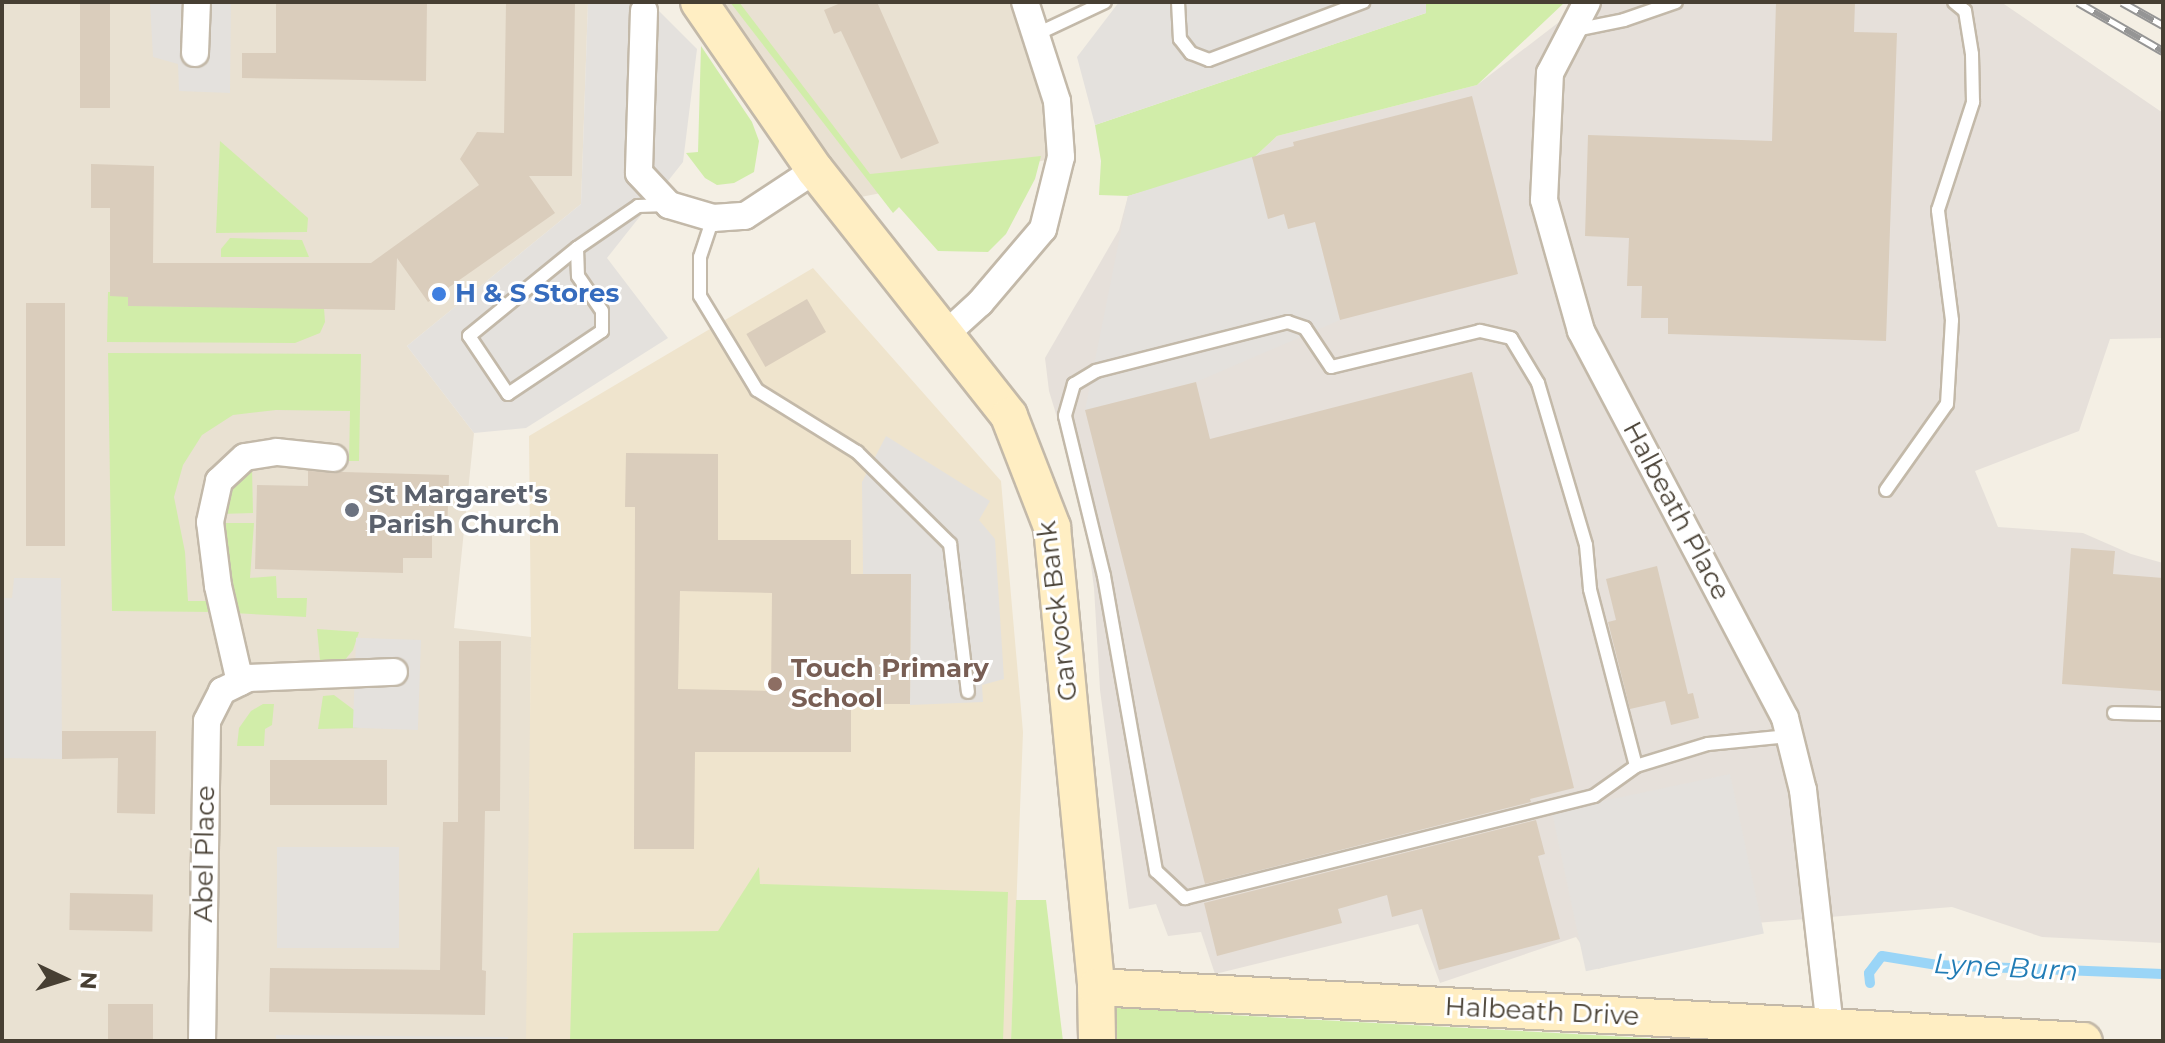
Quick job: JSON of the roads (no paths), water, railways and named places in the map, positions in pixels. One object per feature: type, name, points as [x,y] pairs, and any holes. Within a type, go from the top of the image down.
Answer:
[{"type":"street","points":[[195,53],[197,2]]},
{"type":"street","name":"Garvock Bank","points":[[699,2],[815,170],[947,333],[1009,416],[1052,527],[1096,987],[1097,1041]]},
{"type":"street","points":[[947,333],[980,303],[1043,229],[1061,157],[1057,101],[1025,2]]},
{"type":"street","name":"Halbeath Place","points":[[1587,2],[1550,73],[1544,200],[1581,331],[1785,718],[1803,790],[1830,1028]]},
{"type":"street","points":[[644,11],[639,173],[669,205],[713,218],[745,216],[815,170]]},
{"type":"street","points":[[334,458],[277,452],[245,457],[219,481],[210,522],[218,586],[240,682],[249,678],[394,672]]},
{"type":"street","name":"Abel Place","points":[[202,1041],[207,721],[222,691],[240,682]]},
{"type":"street","name":"Halbeath Drive","points":[[1096,987],[2084,1041]]},
{"type":"lane","points":[[1178,2],[1180,39],[1191,53],[1209,60],[1363,2]]},
{"type":"lane","points":[[1572,31],[1624,20],[1676,2]]},
{"type":"lane","points":[[1886,490],[1947,404],[1952,320],[1938,210],[1973,102],[1972,54],[1965,11],[1954,2]]},
{"type":"lane","points":[[1037,34],[1096,4]]},
{"type":"lane","points":[[577,248],[578,276],[602,311],[602,331],[508,394],[469,336],[577,248],[638,206],[669,205]]},
{"type":"lane","points":[[713,218],[700,257],[700,296],[757,390],[857,452],[950,544],[968,692]]},
{"type":"lane","points":[[1636,766],[1590,589],[1586,545],[1538,383],[1511,338],[1480,331],[1331,367],[1305,328],[1288,322],[1096,371],[1074,384],[1065,416],[1104,576],[1156,871],[1185,898],[1594,796],[1636,766],[1708,744],[1789,736]]},
{"type":"lane","points":[[2114,713],[2163,714]]},
{"type":"waterway","name":"Lyne Burn","points":[[1870,983],[1869,973],[1882,956],[1937,965],[2163,974]]},
{"type":"railway","points":[[2078,2],[2163,51]]},
{"type":"railway","points":[[2122,2],[2163,25]]},
{"type":"place","name":"H & S Stores","points":[[439,294]]},
{"type":"place","name":"St Margaret's Parish Church","points":[[352,510]]},
{"type":"place","name":"Touch Primary School","points":[[775,684]]}]
